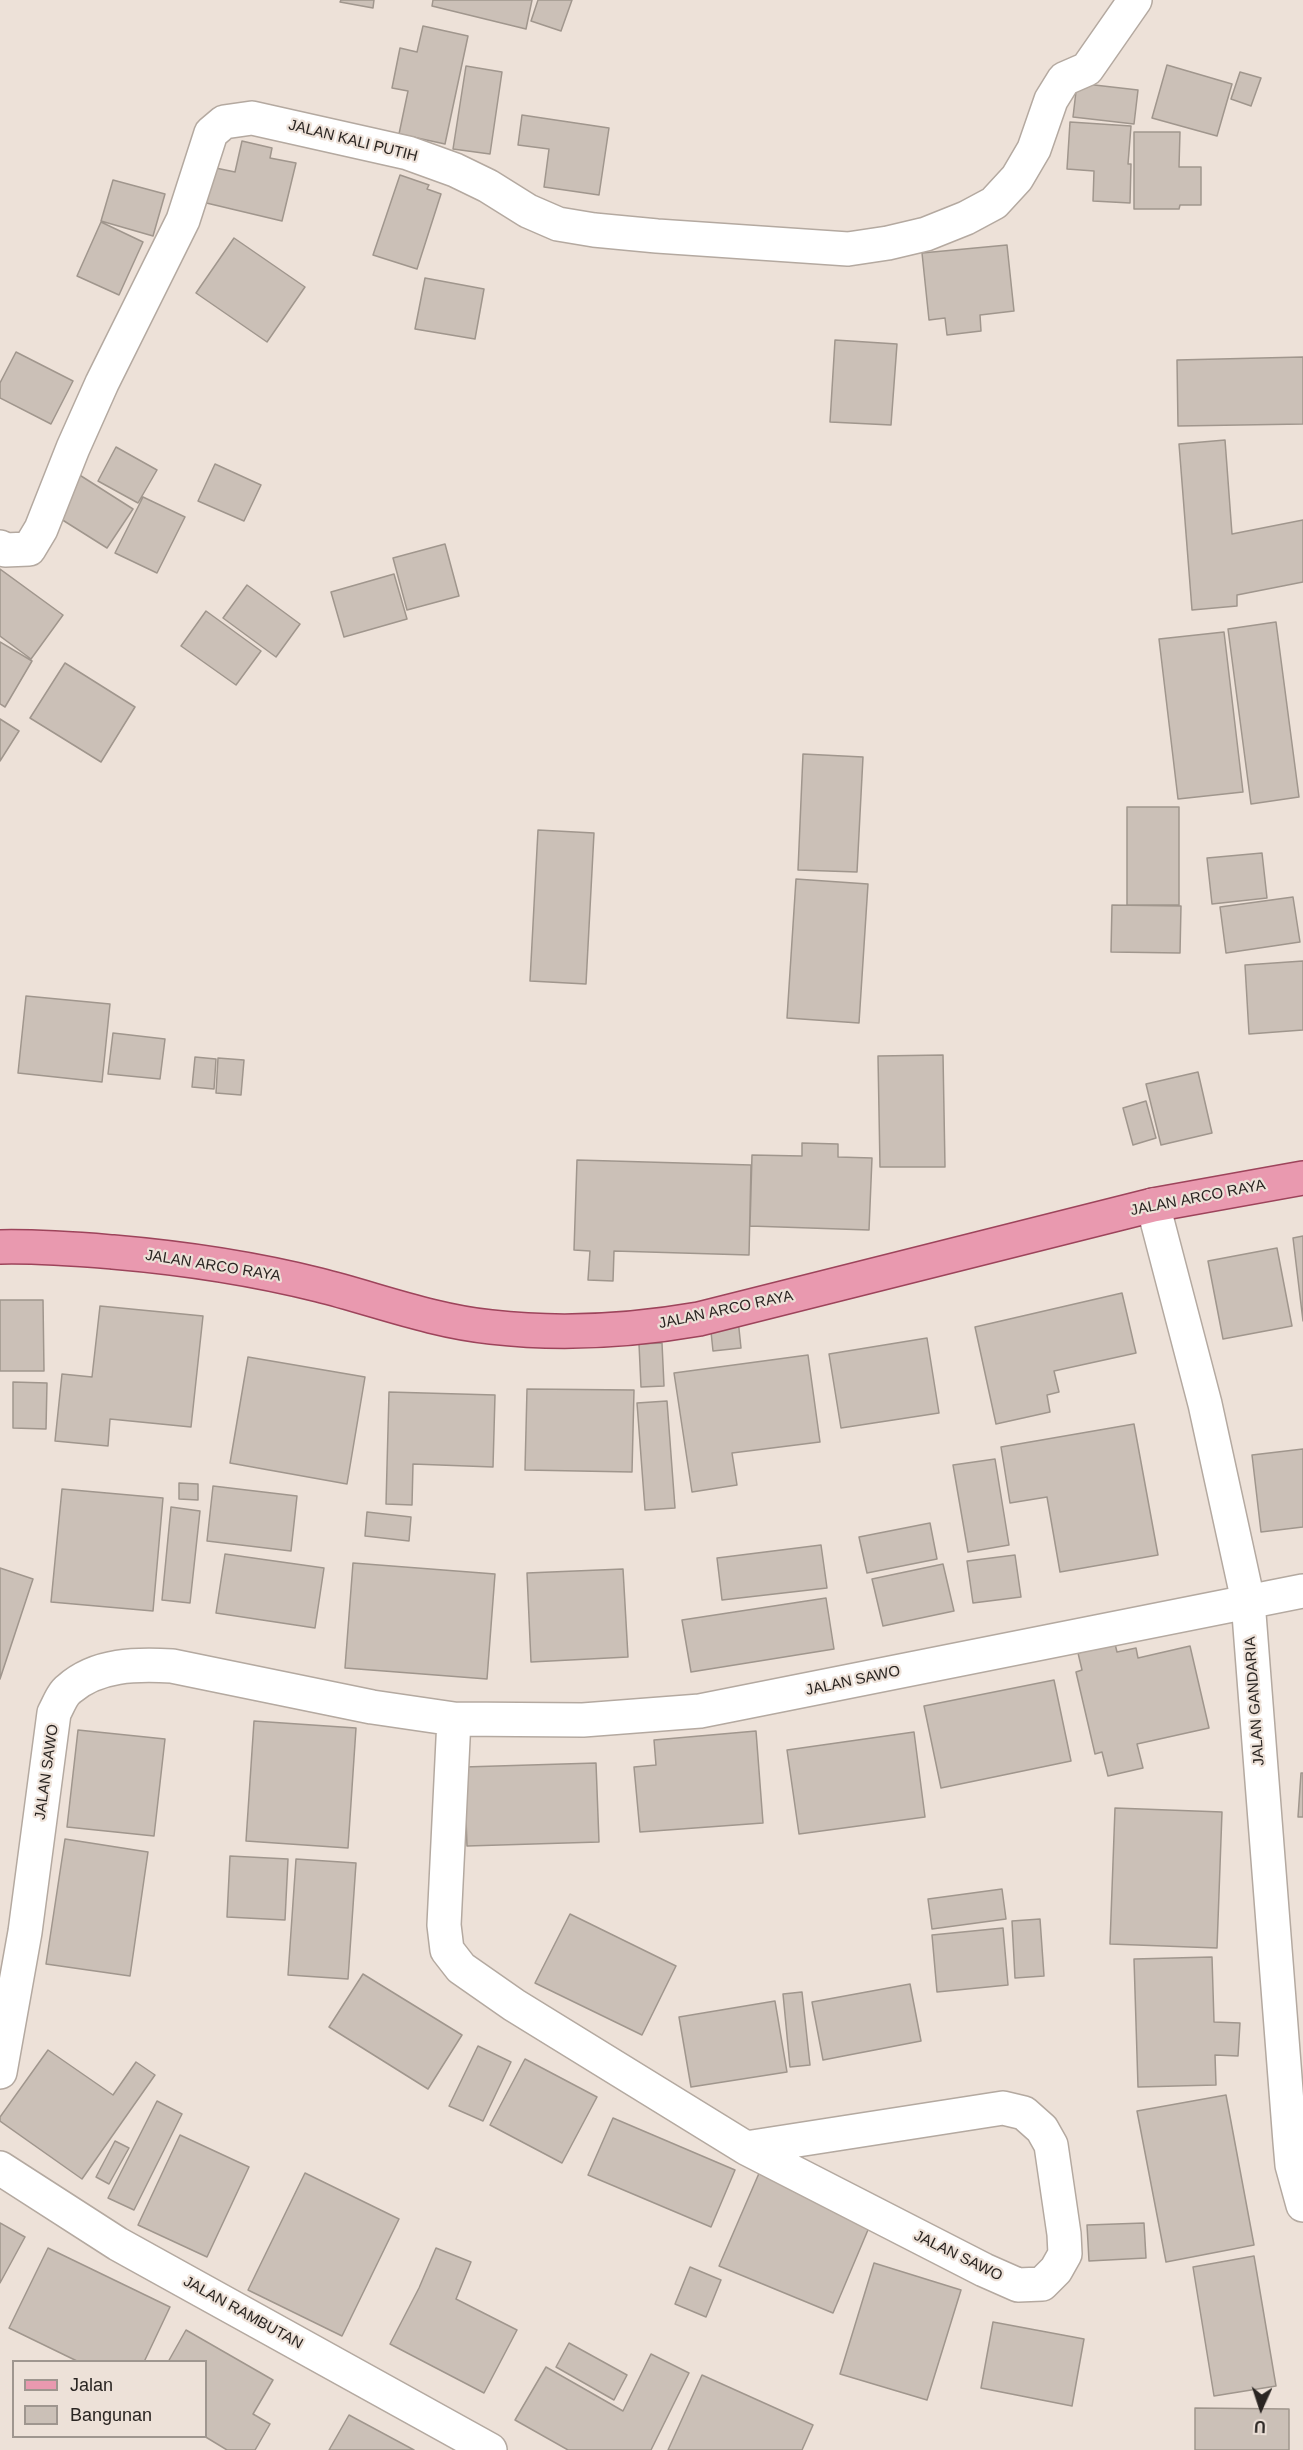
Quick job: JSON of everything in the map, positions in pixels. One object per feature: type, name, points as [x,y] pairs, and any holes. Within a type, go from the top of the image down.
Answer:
[{"type":"main road","name":"JALAN ARCO RAYA","points":[[0,1247],[37,1246],[148,1255],[256,1270],[439,1317],[488,1327],[538,1331],[591,1330],[645,1327],[699,1319],[1154,1205],[1303,1178]]},
{"type":"street","name":"JALAN KALI PUTIH","points":[[0,547],[5,550],[29,549],[41,529],[102,383],[183,220],[211,133],[224,122],[252,118],[408,153],[455,170],[488,186],[528,211],[558,224],[657,236],[848,249],[926,234],[966,218],[994,203],[1017,178],[1034,149],[1051,100],[1064,79],[1087,69],[1135,0]]},
{"type":"street","name":"JALAN GANDARIA","points":[[1154,1205],[1205,1404],[1248,1601],[1292,2165],[1303,2205]]},
{"type":"street","name":"JALAN SAWO","points":[[0,2072],[25,1932],[54,1713],[67,1690],[85,1677],[111,1668],[144,1665],[172,1666],[372,1707],[454,1719],[583,1720],[700,1711],[1303,1591]]},
{"type":"street","name":"JALAN SAWO","points":[[454,1719],[444,1925],[447,1950],[461,1968],[514,2005],[746,2148],[984,2270],[1018,2285],[1042,2284],[1056,2270],[1065,2254],[1051,2145],[1042,2128],[1024,2113],[1003,2108],[746,2148]]},
{"type":"street","name":"JALAN RAMBUTAN","points":[[0,2168],[118,2244],[490,2450]]},
{"type":"building","points":[[341,0],[374,0],[373,8],[340,2]]},
{"type":"building","points":[[433,0],[532,0],[526,29],[432,6]]},
{"type":"building","points":[[538,0],[572,0],[561,31],[531,21]]},
{"type":"building","points":[[423,26],[468,36],[445,144],[399,134],[408,91],[392,88],[400,48],[417,52]]},
{"type":"building","points":[[1167,65],[1232,84],[1217,136],[1152,118]]},
{"type":"building","points":[[466,66],[502,72],[490,154],[453,149]]},
{"type":"building","points":[[1240,72],[1261,78],[1251,106],[1231,99]]},
{"type":"building","points":[[1077,83],[1138,90],[1134,124],[1073,117]]},
{"type":"building","points":[[522,115],[609,128],[599,195],[544,187],[549,149],[518,145]]},
{"type":"building","points":[[1070,122],[1131,126],[1128,164],[1131,164],[1130,203],[1093,201],[1094,171],[1067,169]]},
{"type":"building","points":[[1134,132],[1180,132],[1179,167],[1201,167],[1201,205],[1180,205],[1179,209],[1134,209]]},
{"type":"building","points":[[242,141],[272,148],[270,158],[296,163],[282,221],[198,201],[206,166],[235,172]]},
{"type":"building","points":[[400,175],[429,185],[427,189],[441,194],[417,269],[373,255]]},
{"type":"building","points":[[113,180],[165,194],[153,236],[101,221]]},
{"type":"building","points":[[101,222],[143,242],[119,295],[77,276]]},
{"type":"building","points":[[234,238],[305,287],[267,342],[196,293]]},
{"type":"building","points":[[1007,245],[1014,311],[980,315],[981,331],[947,335],[945,318],[929,320],[922,253]]},
{"type":"building","points":[[425,278],[484,289],[475,339],[415,329]]},
{"type":"building","points":[[835,340],[897,344],[891,425],[830,422]]},
{"type":"building","points":[[16,352],[73,381],[51,424],[0,398],[0,383]]},
{"type":"building","points":[[1303,357],[1303,424],[1178,426],[1177,360]]},
{"type":"building","points":[[1225,440],[1232,534],[1303,520],[1303,582],[1237,595],[1237,606],[1192,610],[1179,444]]},
{"type":"building","points":[[116,447],[157,470],[138,503],[98,481]]},
{"type":"building","points":[[215,464],[261,485],[244,521],[198,501]]},
{"type":"building","points":[[78,474],[133,509],[107,548],[53,514]]},
{"type":"building","points":[[143,497],[185,517],[157,573],[115,553]]},
{"type":"building","points":[[445,544],[459,596],[407,610],[393,558]]},
{"type":"building","points":[[0,569],[63,615],[31,659],[0,636]]},
{"type":"building","points":[[394,574],[407,619],[344,637],[331,592]]},
{"type":"building","points":[[247,585],[300,624],[276,657],[223,618]]},
{"type":"building","points":[[206,611],[261,651],[236,685],[181,646]]},
{"type":"building","points":[[1276,622],[1299,797],[1251,804],[1228,629]]},
{"type":"building","points":[[1224,632],[1243,792],[1178,799],[1159,639]]},
{"type":"building","points":[[0,642],[32,661],[5,707],[0,704]]},
{"type":"building","points":[[65,663],[135,707],[101,762],[30,718]]},
{"type":"building","points":[[0,719],[19,731],[0,761]]},
{"type":"building","points":[[803,754],[863,757],[857,872],[798,870]]},
{"type":"building","points":[[1127,807],[1179,807],[1179,905],[1127,905]]},
{"type":"building","points":[[538,830],[594,833],[586,984],[530,981]]},
{"type":"building","points":[[1262,853],[1267,898],[1212,904],[1207,858]]},
{"type":"building","points":[[796,879],[868,884],[859,1023],[787,1018]]},
{"type":"building","points":[[1293,897],[1300,942],[1226,953],[1220,907]]},
{"type":"building","points":[[1112,905],[1181,906],[1180,953],[1111,952]]},
{"type":"building","points":[[1303,961],[1303,1030],[1249,1034],[1245,965]]},
{"type":"building","points":[[26,996],[110,1004],[102,1082],[18,1073]]},
{"type":"building","points":[[113,1033],[165,1039],[160,1079],[108,1074]]},
{"type":"building","points":[[943,1055],[945,1167],[880,1167],[878,1056]]},
{"type":"building","points":[[195,1057],[216,1059],[214,1089],[192,1087]]},
{"type":"building","points":[[218,1058],[244,1060],[241,1095],[216,1093]]},
{"type":"building","points":[[1198,1072],[1212,1133],[1161,1145],[1146,1084]]},
{"type":"building","points":[[1146,1101],[1156,1138],[1133,1145],[1123,1108]]},
{"type":"building","points":[[802,1143],[838,1144],[838,1157],[872,1158],[869,1230],[750,1226],[752,1155],[802,1156]]},
{"type":"building","points":[[577,1160],[751,1165],[749,1255],[614,1251],[613,1281],[588,1280],[590,1251],[574,1250]]},
{"type":"building","points":[[1303,1236],[1303,1321],[1293,1238]]},
{"type":"building","points":[[1277,1248],[1292,1326],[1223,1339],[1208,1261]]},
{"type":"building","points":[[1122,1293],[1136,1353],[1054,1371],[1059,1392],[1047,1395],[1050,1412],[996,1424],[975,1327]]},
{"type":"building","points":[[0,1300],[43,1300],[44,1371],[0,1371]]},
{"type":"building","points":[[100,1306],[203,1316],[191,1427],[110,1419],[108,1446],[55,1441],[62,1374],[92,1377]]},
{"type":"building","points":[[738,1319],[741,1348],[713,1351],[710,1322]]},
{"type":"building","points":[[927,1338],[939,1413],[841,1428],[829,1354]]},
{"type":"building","points":[[662,1343],[664,1386],[641,1387],[639,1344]]},
{"type":"building","points":[[808,1355],[820,1442],[732,1453],[737,1485],[692,1492],[674,1373]]},
{"type":"building","points":[[248,1357],[365,1377],[347,1484],[230,1463]]},
{"type":"building","points":[[13,1382],[47,1383],[46,1429],[13,1428]]},
{"type":"building","points":[[527,1389],[634,1390],[632,1472],[525,1470]]},
{"type":"building","points":[[389,1392],[495,1395],[493,1467],[413,1464],[412,1505],[386,1504]]},
{"type":"building","points":[[667,1401],[675,1508],[645,1510],[637,1403]]},
{"type":"building","points":[[1134,1424],[1158,1555],[1060,1572],[1047,1497],[1010,1503],[1001,1447]]},
{"type":"building","points":[[1303,1449],[1303,1527],[1261,1532],[1252,1455]]},
{"type":"building","points":[[995,1459],[1009,1545],[968,1552],[953,1465]]},
{"type":"building","points":[[179,1483],[198,1484],[198,1500],[179,1499]]},
{"type":"building","points":[[213,1486],[297,1496],[291,1551],[207,1541]]},
{"type":"building","points":[[62,1489],[163,1498],[153,1611],[51,1602]]},
{"type":"building","points":[[171,1507],[200,1511],[190,1603],[162,1600]]},
{"type":"building","points":[[367,1512],[411,1517],[409,1541],[365,1536]]},
{"type":"building","points":[[930,1523],[937,1559],[867,1573],[859,1537]]},
{"type":"building","points":[[821,1545],[827,1588],[722,1600],[717,1558]]},
{"type":"building","points":[[225,1554],[324,1568],[315,1628],[216,1613]]},
{"type":"building","points":[[1015,1555],[1021,1597],[973,1603],[967,1561]]},
{"type":"building","points":[[353,1563],[495,1574],[487,1679],[345,1668]]},
{"type":"building","points":[[943,1564],[954,1611],[883,1626],[872,1579]]},
{"type":"building","points":[[0,1568],[33,1579],[0,1679]]},
{"type":"building","points":[[623,1569],[628,1657],[531,1662],[527,1573]]},
{"type":"building","points":[[826,1598],[834,1649],[691,1672],[682,1620]]},
{"type":"building","points":[[1115,1644],[1117,1652],[1136,1648],[1138,1658],[1190,1646],[1209,1728],[1137,1744],[1143,1768],[1108,1776],[1102,1752],[1095,1754],[1076,1672],[1082,1670],[1078,1653]]},
{"type":"building","points":[[1054,1680],[1071,1761],[941,1788],[924,1706]]},
{"type":"building","points":[[254,1721],[356,1728],[348,1848],[246,1841]]},
{"type":"building","points":[[78,1730],[165,1739],[154,1836],[67,1827]]},
{"type":"building","points":[[756,1731],[763,1823],[640,1832],[634,1767],[656,1765],[654,1740]]},
{"type":"building","points":[[914,1732],[925,1817],[799,1834],[787,1750]]},
{"type":"building","points":[[596,1763],[599,1842],[467,1846],[464,1767]]},
{"type":"building","points":[[1301,1773],[1303,1773],[1303,1817],[1298,1817]]},
{"type":"building","points":[[1115,1808],[1222,1812],[1217,1948],[1110,1944]]},
{"type":"building","points":[[65,1839],[148,1852],[130,1976],[46,1964]]},
{"type":"building","points":[[230,1856],[288,1859],[285,1920],[227,1917]]},
{"type":"building","points":[[296,1859],[356,1863],[348,1979],[288,1975]]},
{"type":"building","points":[[1002,1889],[1006,1919],[932,1929],[928,1899]]},
{"type":"building","points":[[570,1914],[676,1966],[642,2035],[535,1983]]},
{"type":"building","points":[[1040,1919],[1044,1976],[1015,1978],[1012,1921]]},
{"type":"building","points":[[1003,1928],[1008,1985],[937,1992],[932,1935]]},
{"type":"building","points":[[1212,1957],[1214,2022],[1240,2023],[1238,2056],[1215,2055],[1216,2085],[1138,2087],[1134,1959]]},
{"type":"building","points":[[363,1974],[462,2035],[428,2089],[329,2027]]},
{"type":"building","points":[[910,1984],[921,2041],[823,2060],[812,2002]]},
{"type":"building","points":[[802,1992],[810,2065],[790,2067],[783,1994]]},
{"type":"building","points":[[775,2001],[787,2072],[691,2087],[679,2017]]},
{"type":"building","points":[[478,2046],[511,2062],[483,2121],[449,2106]]},
{"type":"building","points":[[48,2050],[113,2095],[136,2062],[155,2075],[82,2179],[0,2121],[0,2117]]},
{"type":"building","points":[[525,2059],[597,2097],[562,2163],[490,2125]]},
{"type":"building","points":[[1226,2095],[1254,2245],[1166,2262],[1137,2111]]},
{"type":"building","points":[[157,2101],[182,2114],[134,2210],[108,2198]]},
{"type":"building","points":[[613,2118],[735,2170],[711,2227],[588,2175]]},
{"type":"building","points":[[180,2135],[249,2167],[207,2257],[138,2225]]},
{"type":"building","points":[[115,2141],[129,2148],[109,2184],[96,2177]]},
{"type":"building","points":[[760,2171],[873,2218],[833,2313],[719,2266]]},
{"type":"building","points":[[305,2173],[399,2219],[342,2336],[248,2290]]},
{"type":"building","points":[[0,2223],[25,2237],[0,2283]]},
{"type":"building","points":[[1144,2223],[1146,2258],[1089,2261],[1087,2225]]},
{"type":"building","points":[[48,2248],[170,2307],[145,2360],[75,2360],[9,2328]]},
{"type":"building","points":[[436,2248],[471,2262],[456,2299],[517,2330],[484,2393],[390,2344],[419,2288]]},
{"type":"building","points":[[1254,2256],[1276,2386],[1214,2396],[1193,2267]]},
{"type":"building","points":[[874,2263],[961,2290],[927,2400],[840,2374]]},
{"type":"building","points":[[690,2267],[721,2280],[706,2317],[675,2304]]},
{"type":"building","points":[[993,2322],[1084,2339],[1072,2406],[981,2388]]},
{"type":"building","points":[[186,2330],[273,2380],[253,2414],[270,2424],[255,2450],[227,2450],[207,2438],[207,2360],[169,2360]]},
{"type":"building","points":[[569,2343],[627,2375],[614,2400],[556,2367]]},
{"type":"building","points":[[651,2354],[689,2373],[651,2450],[568,2450],[515,2420],[546,2367],[623,2411]]},
{"type":"building","points":[[702,2375],[813,2425],[802,2450],[668,2450]]},
{"type":"building","points":[[1195,2408],[1289,2409],[1289,2450],[1195,2450]]},
{"type":"building","points":[[349,2415],[414,2450],[329,2450]]}]
